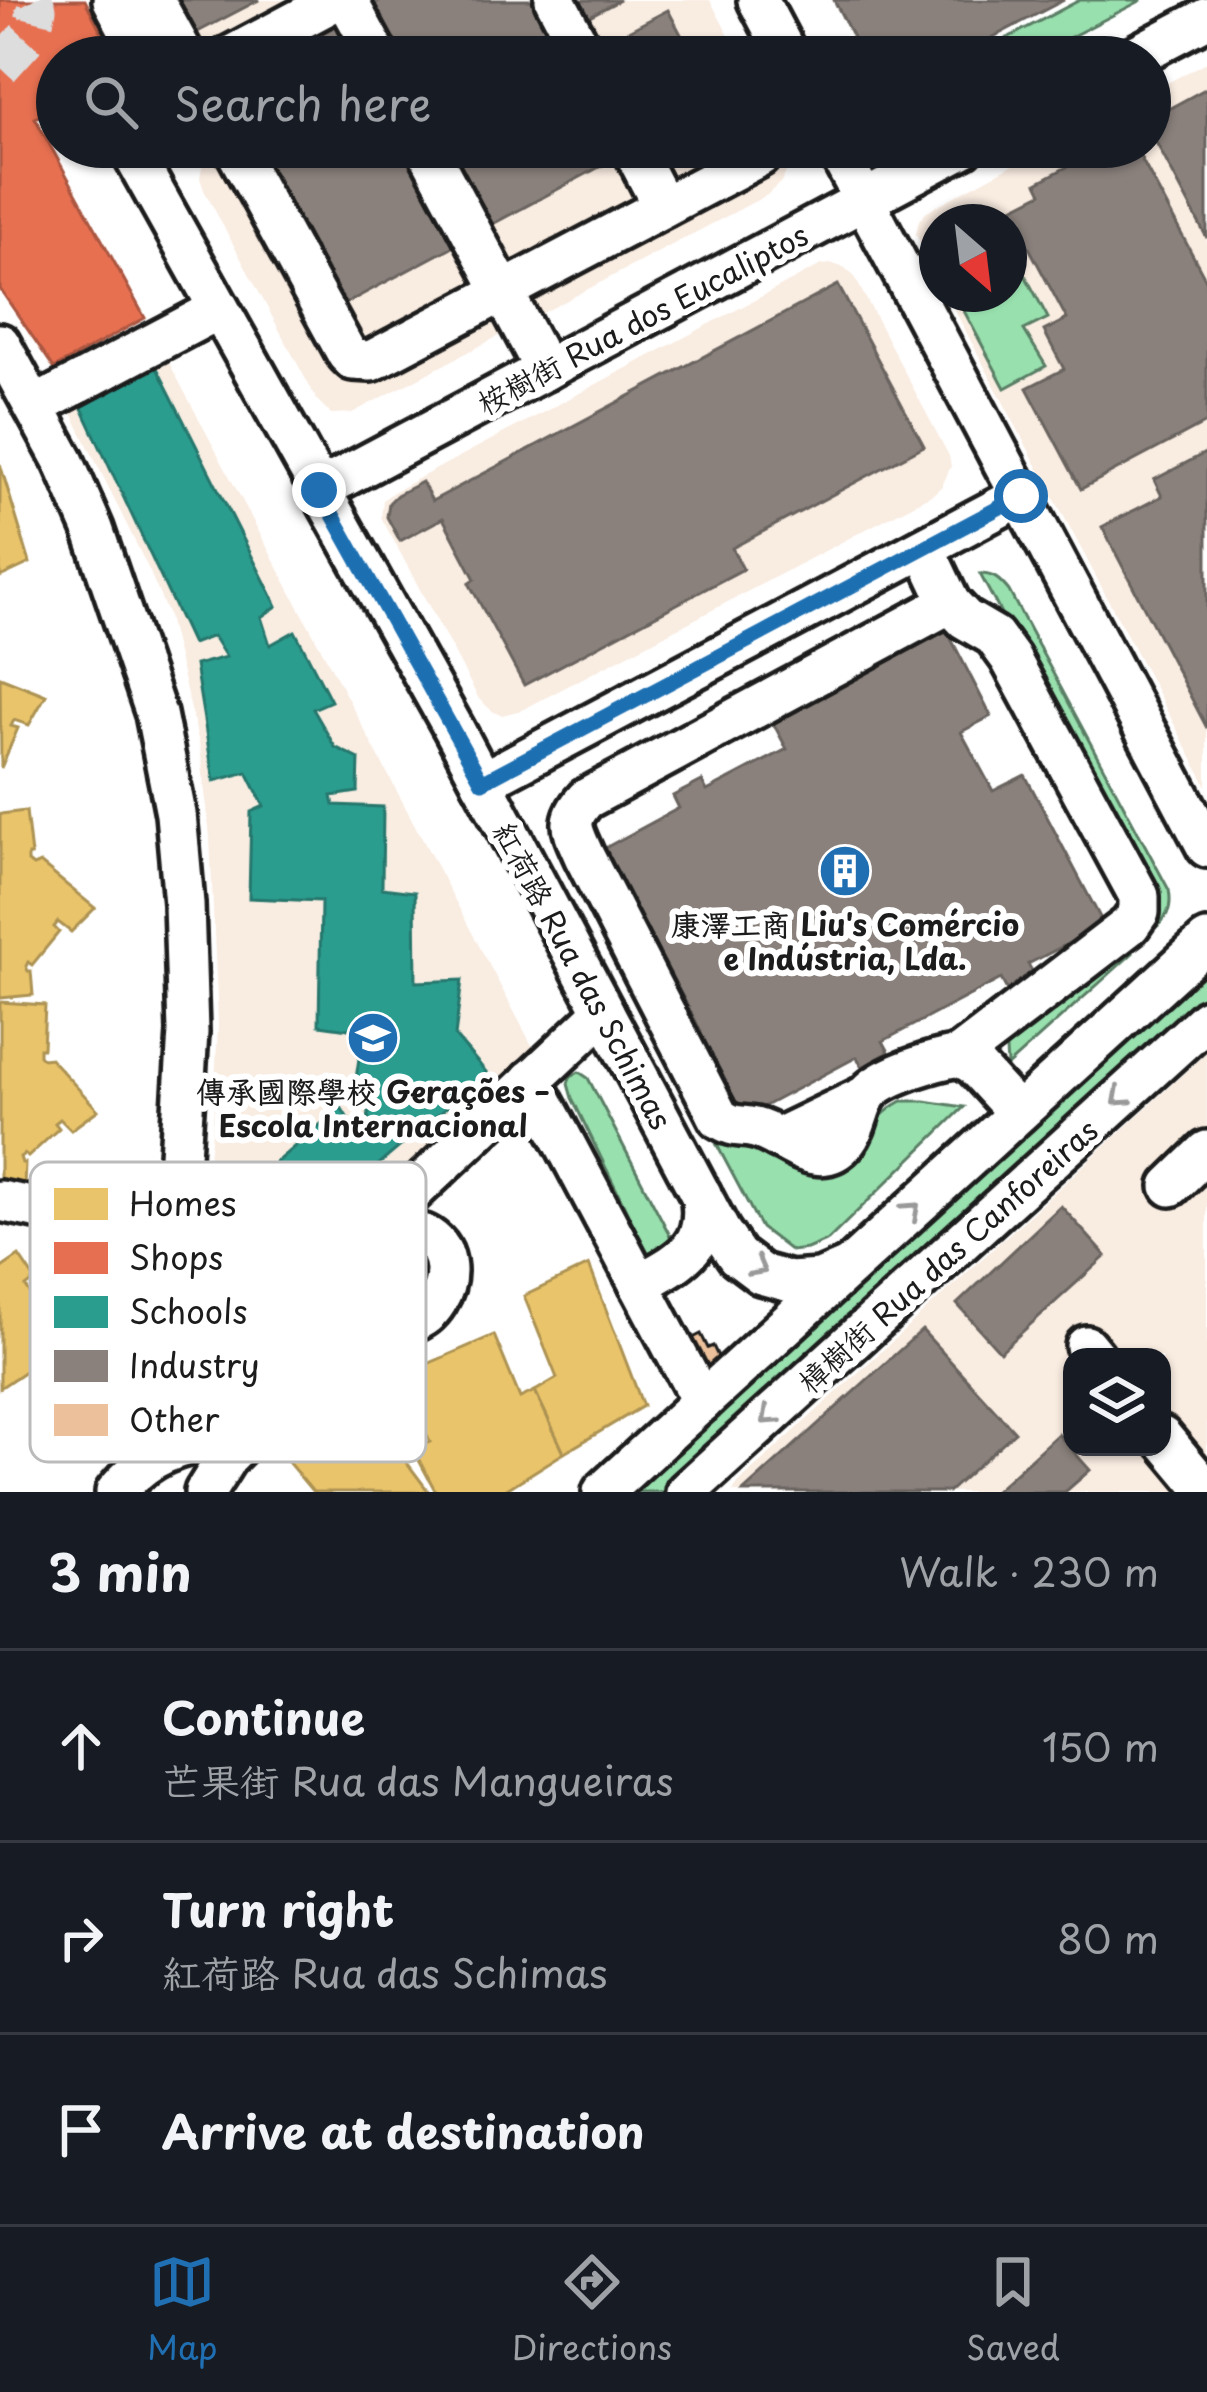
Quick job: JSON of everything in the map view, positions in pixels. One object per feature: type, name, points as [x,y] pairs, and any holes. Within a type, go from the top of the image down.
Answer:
[{"type":"street","points":[[113,0],[132,36]]},
{"type":"street","points":[[154,0],[174,36]]},
{"type":"street","points":[[268,36],[336,0]]},
{"type":"street","points":[[347,0],[367,36]]},
{"type":"street","points":[[555,0],[574,36]]},
{"type":"street","points":[[758,0],[777,36]]},
{"type":"street","points":[[1171,37],[1207,18]]},
{"type":"street","name":"紅荷路 Rua das Schimas","points":[[141,168],[482,782],[737,1256],[761,1274],[790,1282],[820,1280],[848,1268]]},
{"type":"street","points":[[245,168],[347,355],[352,360],[371,361],[737,168]]},
{"type":"street","points":[[437,168],[545,370]]},
{"type":"street","points":[[643,168],[664,206]]},
{"type":"street","points":[[847,168],[1207,847]]},
{"type":"street","name":"桉樹街 Rua dos Eucaliptos","points":[[319,490],[924,168]]},
{"type":"street","points":[[35,406],[218,309]]},
{"type":"street","points":[[0,344],[64,462],[93,529],[156,714],[176,814],[184,904],[188,1032],[179,1162]]},
{"type":"street","points":[[482,782],[1021,496]]},
{"type":"street","points":[[924,548],[950,603],[965,619],[994,636],[1010,658],[1139,896],[1139,911],[1130,925],[958,1056],[876,1085],[865,1096],[778,1138],[754,1128],[735,1127],[719,1118],[584,856],[571,826],[575,812],[586,799],[950,603]]},
{"type":"street","name":"樟樹街 Rua das Canforeiras","points":[[603,1492],[1207,941]]},
{"type":"street","points":[[426,1179],[604,1012]]},
{"type":"street","name":"樟樹街 Rua das Canforeiras","points":[[687,1492],[1207,1019]]},
{"type":"street","points":[[958,1056],[973,1064],[1018,1113]]},
{"type":"street","points":[[531,1080],[702,1402]]},
{"type":"street","points":[[1171,1186],[1207,1151]]},
{"type":"street","points":[[639,1284],[692,1250],[705,1213],[701,1194]]},
{"type":"street","points":[[0,1202],[30,1208]]},
{"type":"street","points":[[1171,1448],[1207,1491]]},
{"type":"street","points":[[116,1492],[147,1462]]},
{"type":"shaded area","points":[[138,0],[710,0],[729,36],[157,36]]},
{"type":"shaded area","points":[[1207,62],[1207,786],[956,312],[1027,312],[1027,204],[940,204],[1007,168],[1171,168],[1171,81]]},
{"type":"shaded area","points":[[202,168],[787,170],[767,195],[352,413],[331,414],[317,400],[200,178]]},
{"type":"shaded area","points":[[833,264],[854,276],[949,456],[951,466],[942,486],[522,710],[502,715],[492,711],[479,699],[381,517],[383,500],[821,265]]},
{"type":"shaded area","name":"傳承國際學校 Gerações – Escola Internacional","points":[[166,357],[535,1051],[410,1162],[208,1162],[218,1025],[210,837],[200,747],[167,613],[68,405]]},
{"type":"shaded area","points":[[1207,1052],[1207,1492],[732,1492],[739,1482]]},
{"type":"green space","points":[[1080,0],[1142,0],[1073,36],[1011,36]]},
{"type":"green space","points":[[1027,279],[1048,318],[1024,330],[1046,366],[1005,388],[965,312],[1027,312]]},
{"type":"green space","points":[[980,574],[996,578],[1009,591],[1169,890],[1167,914],[1152,931],[1152,910],[1139,874]]},
{"type":"green space","points":[[1134,952],[1007,1066],[1005,1034],[1016,1022]]},
{"type":"green space","points":[[1207,970],[1207,994],[663,1492],[636,1492]]},
{"type":"green space","points":[[579,1072],[588,1078],[676,1247],[649,1257],[572,1098],[568,1084]]},
{"type":"green space","points":[[902,1101],[964,1107],[828,1240],[807,1249],[791,1251],[761,1228],[717,1145],[753,1148],[804,1171],[823,1174],[842,1163],[876,1121]]},
{"type":"building: Homes","points":[[0,464],[30,563],[0,577]]},
{"type":"building: Homes","points":[[0,677],[46,695],[29,725],[14,720],[11,726],[18,728],[1,768]]},
{"type":"building: Homes","points":[[26,811],[28,862],[40,863],[95,908],[71,932],[58,922],[54,927],[59,932],[32,965],[28,962],[33,995],[0,998],[0,814]]},
{"type":"building: Homes","points":[[0,1002],[45,1005],[39,1055],[50,1058],[98,1110],[71,1130],[60,1119],[55,1123],[59,1128],[28,1157],[20,1157],[25,1163],[24,1187],[0,1186]]},
{"type":"building: Homes","points":[[19,1256],[30,1272],[26,1287],[30,1293],[30,1368],[0,1388],[0,1269]]},
{"type":"building: Homes","points":[[589,1265],[643,1406],[564,1453],[535,1391],[557,1378],[524,1296]]},
{"type":"building: Homes","points":[[494,1335],[520,1398],[535,1391],[564,1453],[502,1492],[436,1492],[420,1462],[426,1462],[430,1442],[426,1365]]},
{"type":"building: Homes","points":[[288,1462],[406,1462],[429,1492],[313,1492]]},
{"type":"building: Shops","points":[[0,0],[85,0],[103,36],[36,36],[36,168],[62,168],[145,318],[54,368],[0,289]]},
{"type":"building: Schools","points":[[157,368],[277,606],[261,617],[270,645],[295,631],[331,701],[313,709],[335,747],[359,759],[358,792],[332,796],[334,805],[383,807],[382,888],[415,892],[416,982],[462,980],[455,1036],[487,1073],[382,1162],[276,1162],[341,1107],[356,1132],[368,1121],[370,1101],[353,1099],[363,1031],[319,1025],[321,901],[249,898],[251,812],[264,806],[247,772],[214,781],[195,665],[226,657],[213,636],[192,644],[81,406]]},
{"type":"building: Industry","points":[[165,0],[259,0],[190,36],[185,36]]},
{"type":"building: Industry","points":[[382,0],[533,0],[551,36],[388,36],[372,6]]},
{"type":"building: Industry","points":[[572,0],[620,0],[582,20]]},
{"type":"building: Industry","points":[[834,0],[1064,0],[995,36],[852,36]]},
{"type":"building: Industry","points":[[668,10],[682,36],[619,36]]},
{"type":"building: Industry","points":[[343,19],[352,36],[310,36]]},
{"type":"building: Industry","points":[[1207,88],[1207,238],[1170,168],[1171,108]]},
{"type":"building: Industry","points":[[258,168],[423,168],[463,241],[335,309]]},
{"type":"building: Industry","points":[[458,168],[597,168],[489,226]]},
{"type":"building: Industry","points":[[1065,168],[1146,168],[1207,282],[1207,422],[1081,489],[1027,388],[1064,369],[1044,331],[1067,319],[1027,244],[1027,204],[1021,204],[1042,193],[1037,183]]},
{"type":"building: Industry","points":[[838,285],[924,446],[732,548],[743,569],[524,685],[469,583],[475,579],[443,518],[400,541],[387,517],[389,503],[422,482],[432,501]]},
{"type":"building: Industry","points":[[1207,452],[1207,728],[1102,527],[1162,496],[1154,480]]},
{"type":"building: Industry","name":"康澤工商 Liu's Comércio e Indústria, Lda.","points":[[946,629],[991,716],[961,732],[993,791],[1025,775],[1104,925],[1028,964],[1035,976],[1007,990],[1001,979],[883,1041],[889,1052],[862,1067],[857,1057],[744,1117],[718,1068],[709,1073],[690,1036],[701,1031],[648,932],[637,938],[616,899],[626,893],[603,849],[679,808],[673,796],[702,781],[707,791],[787,749],[772,721]]},
{"type":"building: Industry","points":[[1061,1206],[1106,1256],[1000,1352],[957,1304]]},
{"type":"building: Industry","points":[[922,1330],[1015,1432],[948,1492],[743,1492]]},
{"type":"building: Industry","points":[[1058,1434],[1063,1440],[1063,1456],[1078,1456],[1090,1470],[1065,1492],[994,1492]]},
{"type":"building: Other","points":[[701,1334],[723,1367],[698,1379],[685,1342]]},
{"type":"tunnel","points":[[0,67],[31,33],[37,9],[32,0]]},
{"type":"place","name":"康澤工商 Liu's Comércio e Indústria, Lda.","points":[[845,871]]},
{"type":"place","name":"傳承國際學校 Gerações – Escola Internacional","points":[[373,1038]]},
{"type":"route","points":[[319,490],[482,782],[1021,496]]}]
